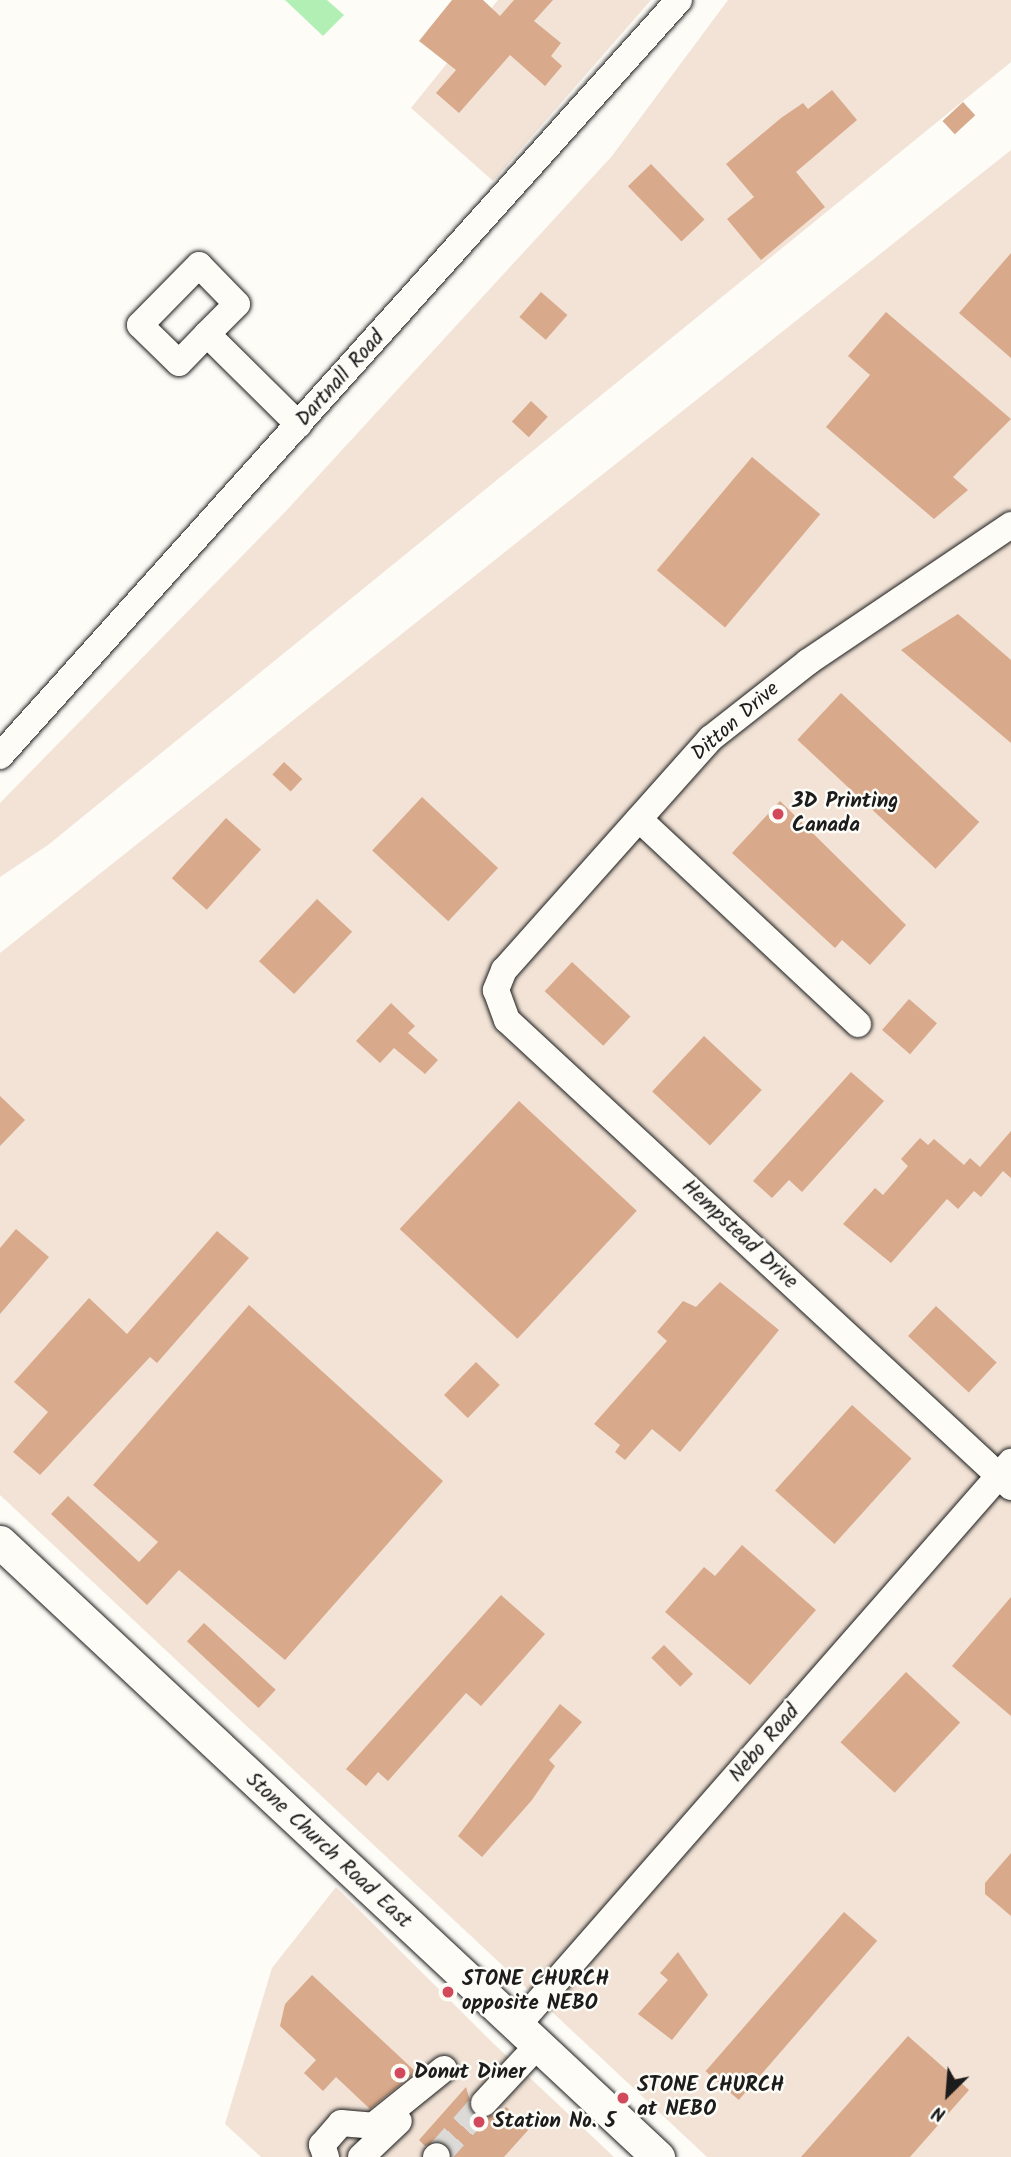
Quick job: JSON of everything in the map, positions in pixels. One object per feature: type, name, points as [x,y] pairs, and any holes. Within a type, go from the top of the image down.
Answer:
[{"type":"main road","name":"Stone Church Road East","points":[[0,1542],[658,2157]]},
{"type":"street","name":"Dartnall Road","points":[[0,756],[679,0]]},
{"type":"street","points":[[207,334],[299,425]]},
{"type":"street","name":"Ditton Drive","points":[[505,970],[711,738],[1011,525]]},
{"type":"street","points":[[639,819],[858,1024]]},
{"type":"street","name":"Hempstead Drive","points":[[505,970],[496,990],[508,1020],[1007,1475]]},
{"type":"street","name":"Nebo Road","points":[[484,2104],[527,2036],[1007,1475]]},
{"type":"street","points":[[326,2157],[322,2145],[341,2123],[373,2126],[444,2069],[361,2157]]},
{"type":"shaded area","points":[[498,0],[651,0],[493,181],[411,108]]},
{"type":"shaded area","points":[[728,0],[1011,0],[1011,62],[48,845],[0,877],[0,803],[286,511],[612,156]]},
{"type":"shaded area","points":[[1011,150],[1011,2157],[707,2157],[0,1495],[0,953]]},
{"type":"shaded area","points":[[336,1887],[495,2045],[614,2157],[261,2157],[225,2124],[272,1968]]},
{"type":"green space","points":[[285,0],[327,0],[344,15],[323,36]]},
{"type":"building","points":[[452,0],[483,0],[500,16],[514,0],[553,0],[534,21],[561,43],[551,56],[562,66],[545,86],[510,55],[459,113],[436,93],[456,70],[419,41]]},
{"type":"building","points":[[832,90],[857,120],[796,172],[825,207],[761,260],[727,219],[754,197],[726,164],[781,118],[803,103],[808,109]]},
{"type":"building","points":[[963,102],[975,115],[955,134],[943,121]]},
{"type":"building","points":[[651,164],[704,219],[681,242],[628,186]]},
{"type":"building","points":[[1011,253],[1011,358],[959,313]]},
{"type":"building","points":[[541,292],[567,315],[546,340],[519,317]]},
{"type":"building","points":[[886,312],[1011,419],[953,477],[968,490],[934,519],[826,427],[870,375],[848,356]]},
{"type":"building","points":[[531,401],[548,417],[529,437],[512,421]]},
{"type":"building","points":[[752,457],[820,514],[725,628],[657,570]]},
{"type":"building","points":[[958,614],[1011,660],[1011,743],[901,650]]},
{"type":"building","points":[[841,693],[979,822],[936,869],[797,740]]},
{"type":"building","points":[[284,762],[302,779],[291,791],[272,774]]},
{"type":"building","points":[[422,797],[498,868],[448,921],[372,850]]},
{"type":"building","points":[[780,801],[906,925],[870,965],[842,940],[835,948],[732,853]]},
{"type":"building","points":[[226,818],[261,849],[207,910],[172,878]]},
{"type":"building","points":[[317,899],[352,932],[294,994],[259,961]]},
{"type":"building","points":[[572,962],[631,1017],[603,1046],[545,991]]},
{"type":"building","points":[[909,999],[937,1023],[910,1054],[882,1030]]},
{"type":"building","points":[[391,1003],[415,1026],[408,1033],[438,1060],[425,1074],[394,1048],[380,1063],[356,1041]]},
{"type":"building","points":[[704,1036],[762,1090],[710,1145],[652,1092]]},
{"type":"building","points":[[851,1072],[884,1101],[802,1192],[789,1180],[772,1198],[753,1181]]},
{"type":"building","points":[[0,1096],[25,1120],[0,1146]]},
{"type":"building","points":[[519,1101],[637,1211],[517,1339],[400,1229]]},
{"type":"building","points":[[1011,1131],[1011,1178],[1003,1171],[981,1197],[974,1191],[958,1209],[947,1199],[891,1263],[843,1224],[875,1188],[883,1195],[908,1166],[901,1159],[920,1138],[928,1145],[934,1139],[964,1165],[970,1158],[980,1167]]},
{"type":"building","points":[[16,1229],[49,1257],[0,1314],[0,1248]]},
{"type":"building","points":[[217,1231],[249,1258],[157,1363],[150,1357],[40,1475],[13,1452],[48,1412],[14,1382],[89,1298],[127,1334]]},
{"type":"building","points":[[720,1282],[779,1330],[680,1452],[652,1429],[625,1460],[615,1452],[620,1445],[594,1424],[667,1341],[657,1332],[683,1301],[696,1307]]},
{"type":"building","points":[[249,1305],[443,1481],[285,1660],[179,1570],[147,1605],[51,1514],[68,1496],[139,1562],[158,1542],[93,1485]]},
{"type":"building","points":[[936,1306],[997,1363],[969,1393],[908,1336]]},
{"type":"building","points":[[476,1362],[500,1385],[468,1418],[444,1395]]},
{"type":"building","points":[[852,1405],[911,1459],[835,1544],[775,1490]]},
{"type":"building","points":[[742,1545],[816,1610],[750,1685],[665,1612],[704,1567],[715,1576]]},
{"type":"building","points":[[501,1595],[545,1634],[481,1706],[466,1693],[388,1781],[378,1772],[366,1786],[346,1769]]},
{"type":"building","points":[[1011,1597],[1011,1716],[952,1666]]},
{"type":"building","points":[[204,1623],[276,1690],[259,1708],[187,1641]]},
{"type":"building","points":[[664,1645],[693,1674],[680,1687],[651,1658]]},
{"type":"building","points":[[906,1672],[960,1722],[895,1793],[841,1742]]},
{"type":"building","points":[[560,1704],[582,1722],[549,1760],[555,1766],[532,1800],[482,1857],[458,1836]]},
{"type":"building","points":[[1011,1853],[1011,1916],[985,1894],[985,1883]]},
{"type":"building","points":[[844,1912],[877,1941],[739,2100],[706,2071]]},
{"type":"building","points":[[678,1952],[708,1995],[672,2040],[638,2014],[668,1980],[660,1973]]},
{"type":"building","points":[[312,1975],[416,2072],[370,2109],[336,2077],[323,2091],[304,2073],[316,2060],[280,2026],[285,2004]]},
{"type":"building","points":[[908,2036],[969,2090],[910,2157],[801,2157]]},
{"type":"building","name":"Station No. 5","points":[[466,2087],[474,2115],[498,2116],[506,2107],[530,2128],[504,2157],[452,2157],[442,2141],[425,2146],[419,2140]]},
{"type":"tunnel","points":[[437,2156],[484,2103]]},
{"type":"place","name":"3D Printing Canada","points":[[778,814]]},
{"type":"place","name":"STONE CHURCH opposite NEBO","points":[[448,1992]]},
{"type":"place","name":"Donut Diner","points":[[400,2073]]},
{"type":"place","name":"STONE CHURCH at NEBO","points":[[623,2098]]},
{"type":"place","name":"Station No. 5","points":[[479,2122]]}]
